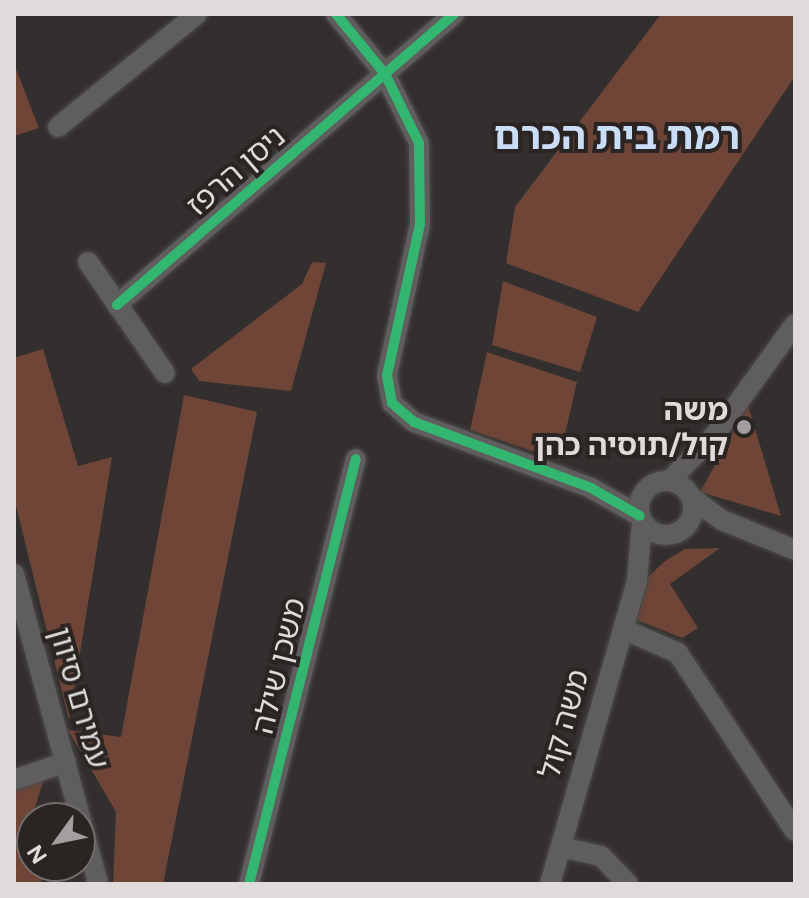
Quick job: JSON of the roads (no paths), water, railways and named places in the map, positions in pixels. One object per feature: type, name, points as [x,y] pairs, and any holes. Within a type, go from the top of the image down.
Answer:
[{"type":"street","points":[[58,127],[197,14]]},
{"type":"street","points":[[336,14],[385,74],[410,119],[422,168],[420,224],[387,375],[392,403],[414,422],[591,488],[641,519],[659,535],[681,531],[744,531]]},
{"type":"street","name":"ניסן הרפז","points":[[117,305],[454,14]]},
{"type":"street","points":[[88,262],[165,373]]},
{"type":"street","points":[[591,488],[647,488],[669,481],[714,436],[795,324]]},
{"type":"street","points":[[681,531],[689,494],[714,436]]},
{"type":"street","name":"משכן שילה","points":[[249,884],[356,459]]},
{"type":"street","points":[[669,481],[744,531],[795,550]]},
{"type":"street","points":[[641,519],[647,488]]},
{"type":"street","name":"משה קול","points":[[550,884],[637,581],[641,519]]},
{"type":"street","name":"משה קול","points":[[637,581],[681,531]]},
{"type":"street","name":"עמירם סיוון","points":[[14,574],[98,884]]},
{"type":"street","points":[[623,629],[678,653],[795,831]]},
{"type":"street","points":[[14,780],[66,762]]},
{"type":"street","points":[[561,847],[601,856],[628,884]]},
{"type":"place","name":"משה קול/תוסיה כהן","points":[[744,427]]},
{"type":"district","name":"רמת בית הכרם","points":[[617,137]]}]
